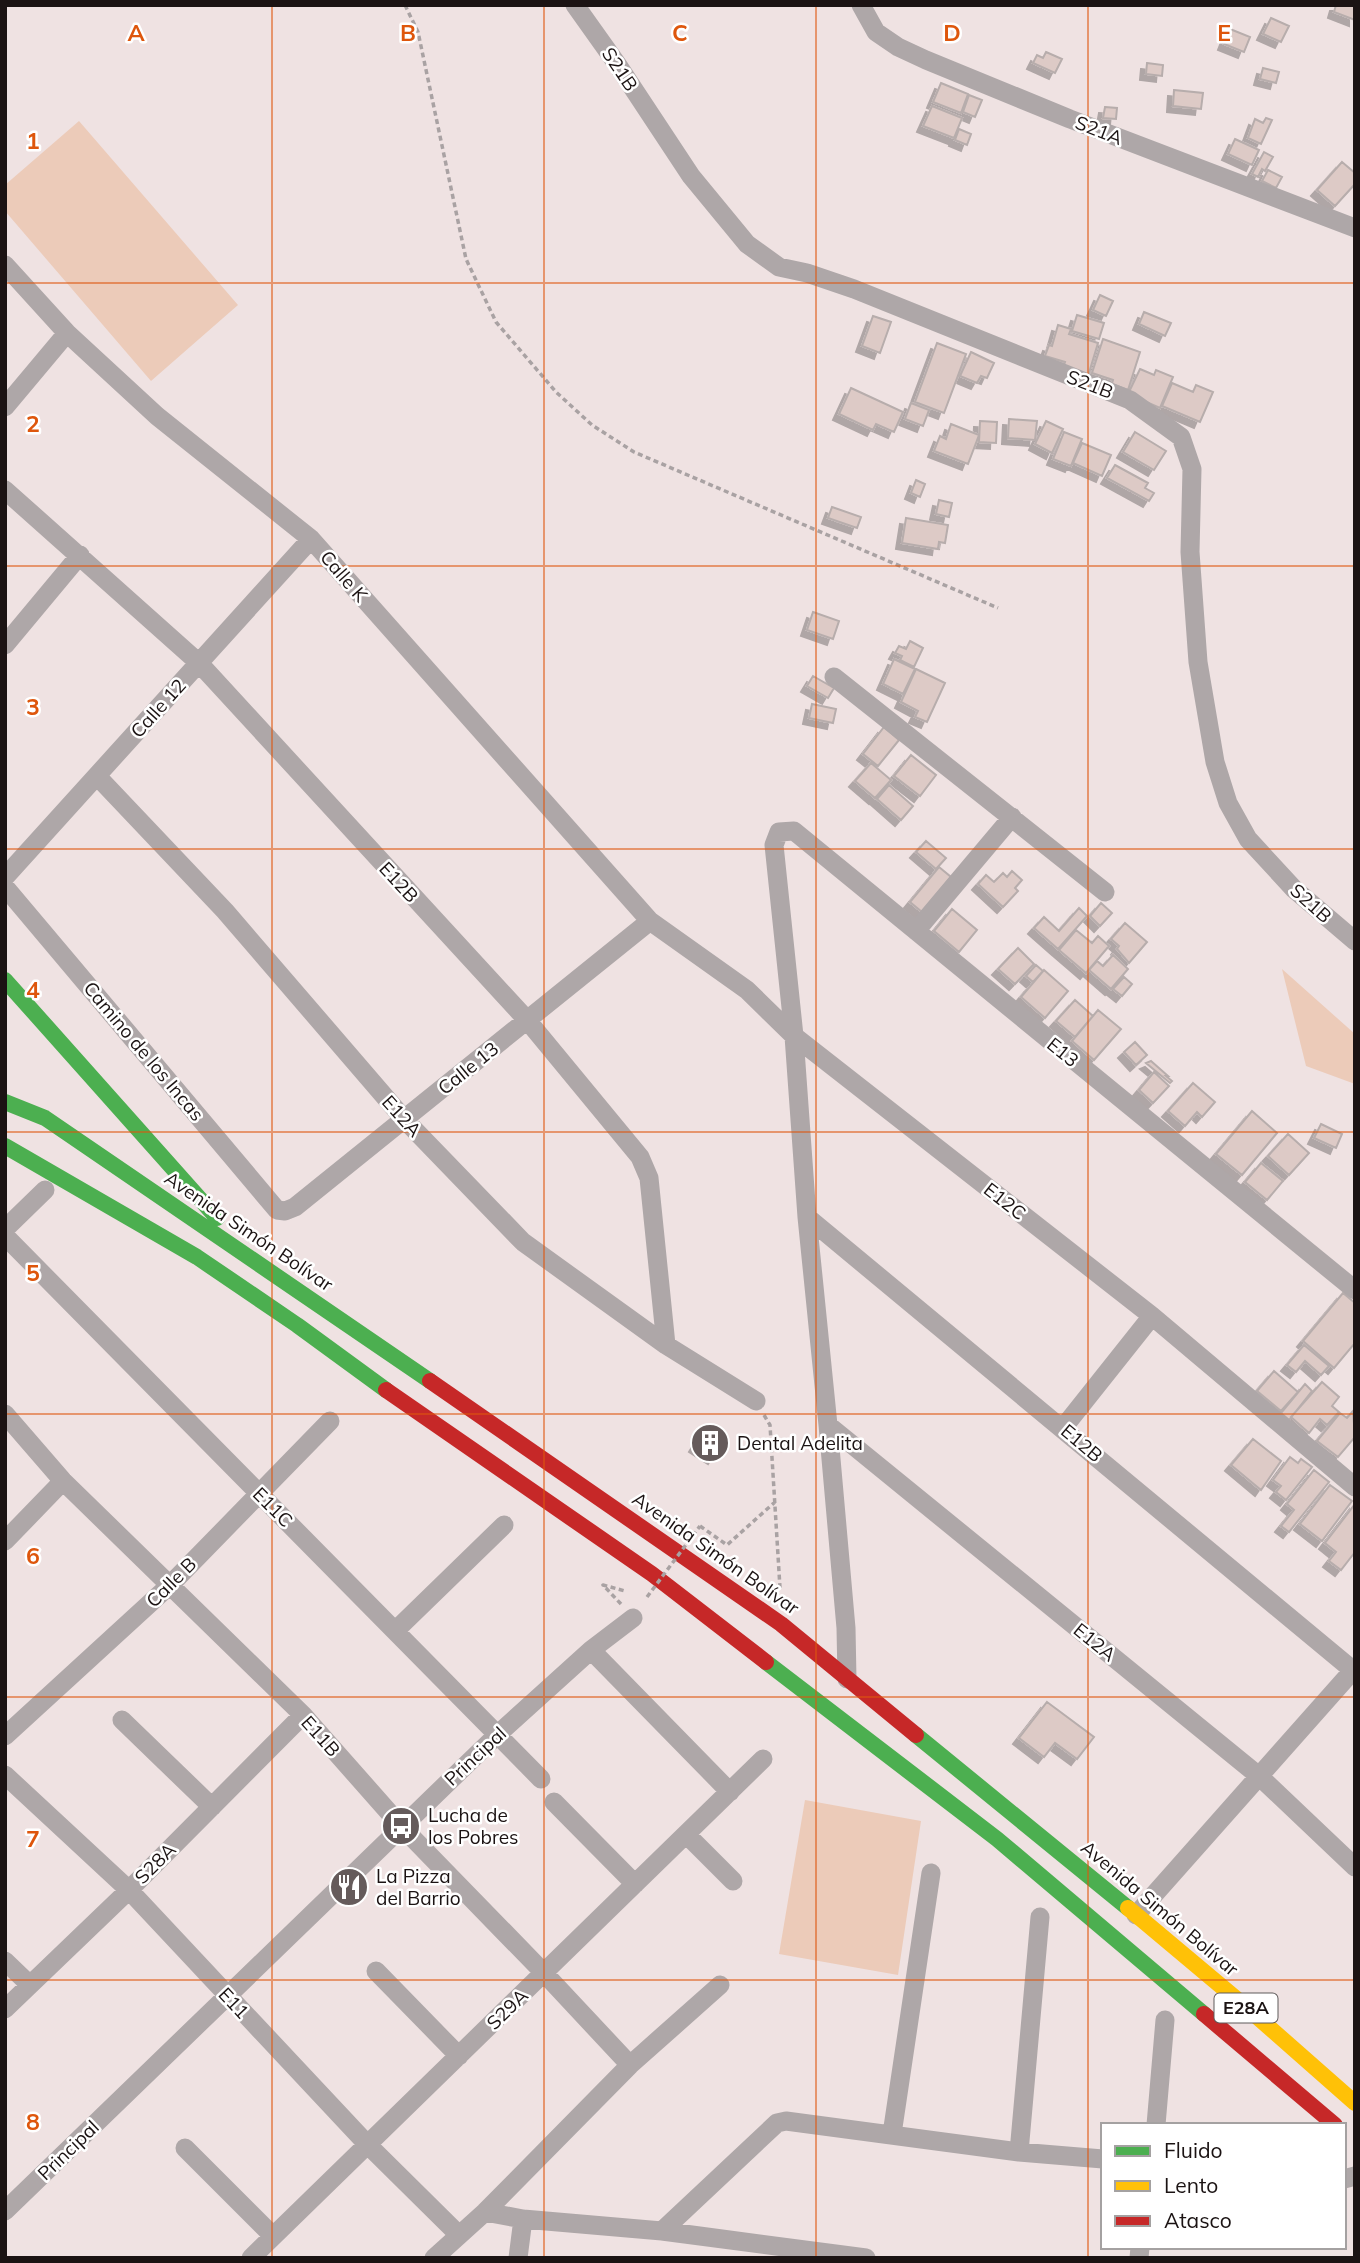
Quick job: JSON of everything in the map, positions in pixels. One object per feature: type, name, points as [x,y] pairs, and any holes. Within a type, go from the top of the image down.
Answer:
[{"type":"highway","points":[[5,980],[253,1258]]},
{"type":"highway","name":"Avenida Simón Bolívar","points":[[5,1102],[45,1118],[253,1258],[770,1616],[1136,1915],[1355,2103]]},
{"type":"highway","points":[[5,1146],[197,1257],[652,1574],[997,1839],[1333,2123]]},
{"type":"street","name":"S21B","points":[[575,5],[618,64],[691,176],[747,244],[779,267],[807,273],[854,289],[1130,400],[1181,437],[1192,469],[1190,552],[1198,662],[1215,762],[1228,803],[1248,839],[1294,889],[1355,941]]},
{"type":"street","name":"S21A","points":[[861,5],[876,32],[898,47],[926,60],[1070,119],[1355,228]]},
{"type":"street","name":"Calle K","points":[[5,265],[68,332],[157,416],[311,538],[650,921]]},
{"type":"street","points":[[5,407],[68,332]]},
{"type":"street","name":"E12B","points":[[5,490],[199,663],[527,1020],[640,1157],[649,1178],[666,1345]]},
{"type":"street","name":"Calle 12","points":[[5,877],[311,538]]},
{"type":"street","points":[[5,645],[80,555]]},
{"type":"street","points":[[834,677],[1105,892]]},
{"type":"street","name":"E12A","points":[[97,776],[225,911],[404,1119],[523,1242],[666,1345],[756,1401]]},
{"type":"street","points":[[916,931],[1012,817]]},
{"type":"street","name":"E13","points":[[794,1036],[774,845],[779,832],[794,831],[1355,1290]]},
{"type":"street","name":"Camino de los Incas","points":[[5,887],[277,1210],[285,1211]]},
{"type":"street","name":"Calle 13","points":[[285,1211],[295,1207],[650,921]]},
{"type":"street","name":"E12C","points":[[650,921],[747,990],[794,1036],[1152,1316],[1355,1487]]},
{"type":"street","points":[[794,1036],[807,1217],[846,1628],[847,1679]]},
{"type":"street","points":[[5,1229],[46,1190]]},
{"type":"street","name":"E12B","points":[[807,1217],[1354,1670]]},
{"type":"street","name":"E11C","points":[[5,1236],[541,1779]]},
{"type":"street","points":[[1063,1428],[1152,1316]]},
{"type":"street","name":"E11B","points":[[5,1415],[63,1481],[303,1715],[401,1826],[630,2066]]},
{"type":"street","name":"Calle B","points":[[5,1736],[171,1584],[330,1421]]},
{"type":"street","name":"E12A","points":[[828,1425],[1259,1776],[1355,1867]]},
{"type":"street","points":[[5,1541],[63,1481]]},
{"type":"street","points":[[395,1631],[504,1525]]},
{"type":"street","name":"Principal","points":[[5,2211],[497,1735],[591,1650],[633,1618]]},
{"type":"street","points":[[591,1650],[730,1791]]},
{"type":"street","points":[[1136,1915],[1354,1670]]},
{"type":"street","name":"S28A","points":[[5,2009],[129,1890],[303,1715]]},
{"type":"street","points":[[122,1720],[212,1807]]},
{"type":"street","name":"S29A","points":[[251,2258],[763,1759]]},
{"type":"street","name":"E11","points":[[5,1775],[129,1890],[367,2144],[458,2234]]},
{"type":"street","points":[[554,1802],[635,1884]]},
{"type":"street","points":[[687,1835],[733,1881]]},
{"type":"street","points":[[892,2134],[931,1872]]},
{"type":"street","points":[[1019,2152],[1040,1917]]},
{"type":"street","points":[[5,1961],[30,1985]]},
{"type":"street","points":[[376,1972],[460,2056]]},
{"type":"street","points":[[434,2258],[485,2212],[630,2066],[720,1985]]},
{"type":"street","points":[[1156,2123],[1165,2020]]},
{"type":"street","points":[[662,2231],[777,2123],[786,2121],[1019,2152],[1101,2159]]},
{"type":"street","points":[[185,2148],[273,2236]]},
{"type":"street","points":[[485,2212],[523,2219],[662,2231],[770,2252],[866,2258]]},
{"type":"street","points":[[519,2258],[523,2219]]},
{"type":"path","points":[[405,5],[418,32],[466,259],[496,322],[556,392],[592,425],[634,452],[998,608]]},
{"type":"path","points":[[756,1401],[770,1425],[780,1591]]},
{"type":"path","points":[[633,1618],[604,1585],[647,1597],[700,1526],[727,1545],[775,1502]]},
{"type":"shaded area","points":[[79,121],[238,305],[151,381],[5,211],[5,185]]},
{"type":"shaded area","points":[[1282,969],[1355,1034],[1355,1084],[1306,1066]]},
{"type":"shaded area","points":[[805,1800],[921,1821],[898,1975],[779,1954]]},
{"type":"building","points":[[1336,5],[1355,5],[1355,20],[1334,12]]},
{"type":"building","points":[[1271,18],[1289,26],[1281,42],[1263,34]]},
{"type":"building","points":[[1230,29],[1250,37],[1244,52],[1224,44]]},
{"type":"building","points":[[1046,52],[1062,59],[1055,73],[1033,63],[1037,55],[1043,58]]},
{"type":"building","points":[[1147,63],[1163,65],[1162,76],[1146,74]]},
{"type":"building","points":[[1263,68],[1279,72],[1276,83],[1260,79]]},
{"type":"building","points":[[941,83],[968,94],[961,113],[933,102]]},
{"type":"building","points":[[1174,90],[1203,93],[1201,109],[1173,106]]},
{"type":"building","points":[[969,95],[982,100],[975,117],[963,112]]},
{"type":"building","points":[[932,106],[962,118],[954,138],[923,126]]},
{"type":"building","points":[[1105,107],[1117,108],[1116,119],[1103,118]]},
{"type":"building","points":[[1266,118],[1272,120],[1261,144],[1248,138],[1255,119],[1263,123]]},
{"type":"building","points":[[959,129],[971,134],[967,145],[955,140]]},
{"type":"building","points":[[1235,139],[1259,150],[1252,165],[1228,154]]},
{"type":"building","points":[[1264,152],[1273,157],[1258,177],[1252,174]]},
{"type":"building","points":[[1342,162],[1355,173],[1355,184],[1335,206],[1317,190]]},
{"type":"building","points":[[1268,170],[1282,177],[1276,188],[1262,181]]},
{"type":"building","points":[[1100,295],[1113,301],[1106,316],[1093,310]]},
{"type":"building","points":[[1144,312],[1171,323],[1165,336],[1139,324]]},
{"type":"building","points":[[1077,315],[1104,323],[1099,339],[1072,331]]},
{"type":"building","points":[[873,316],[891,322],[880,353],[862,346]]},
{"type":"building","points":[[1058,325],[1071,329],[1069,334],[1098,343],[1088,376],[1063,368],[1065,362],[1045,356],[1049,345],[1052,346]]},
{"type":"building","points":[[1103,339],[1140,352],[1128,390],[1112,384],[1113,380],[1092,373]]},
{"type":"building","points":[[937,343],[966,354],[944,413],[915,402]]},
{"type":"building","points":[[971,352],[994,363],[987,378],[981,376],[977,383],[960,376]]},
{"type":"building","points":[[1140,369],[1154,375],[1156,370],[1173,377],[1160,408],[1128,394]]},
{"type":"building","points":[[1172,383],[1193,392],[1196,385],[1213,392],[1200,422],[1162,406]]},
{"type":"building","points":[[851,388],[903,412],[894,432],[876,424],[873,430],[839,414]]},
{"type":"building","points":[[911,403],[929,410],[923,426],[905,419]]},
{"type":"building","points":[[1009,419],[1037,421],[1035,440],[1008,438]]},
{"type":"building","points":[[980,421],[997,422],[996,443],[979,442]]},
{"type":"building","points":[[1046,421],[1063,429],[1052,453],[1035,444]]},
{"type":"building","points":[[951,424],[979,435],[968,464],[934,451],[940,436],[946,439]]},
{"type":"building","points":[[1064,432],[1082,439],[1071,466],[1053,459]]},
{"type":"building","points":[[1135,432],[1166,451],[1154,470],[1123,452]]},
{"type":"building","points":[[1082,443],[1111,455],[1102,476],[1073,463]]},
{"type":"building","points":[[1115,465],[1148,483],[1145,488],[1154,493],[1149,501],[1107,478]]},
{"type":"building","points":[[916,480],[925,484],[920,497],[911,493]]},
{"type":"building","points":[[939,500],[952,503],[949,517],[936,514]]},
{"type":"building","points":[[832,507],[861,517],[857,528],[828,518]]},
{"type":"building","points":[[906,518],[948,525],[945,543],[939,542],[938,549],[902,543]]},
{"type":"building","points":[[813,612],[839,621],[833,639],[807,630]]},
{"type":"building","points":[[910,641],[923,648],[914,667],[900,660],[902,656],[895,653],[899,646],[906,649]]},
{"type":"building","points":[[894,659],[915,669],[903,694],[883,684]]},
{"type":"building","points":[[916,669],[945,683],[927,722],[915,717],[918,711],[901,702]]},
{"type":"building","points":[[813,676],[834,688],[828,698],[807,686]]},
{"type":"building","points":[[812,704],[836,709],[833,723],[809,718]]},
{"type":"building","points":[[884,727],[899,740],[878,766],[863,754]]},
{"type":"building","points":[[911,755],[936,775],[920,796],[894,776]]},
{"type":"building","points":[[871,763],[891,780],[875,798],[855,781]]},
{"type":"building","points":[[889,785],[913,806],[901,820],[877,799]]},
{"type":"building","points":[[926,841],[946,858],[936,869],[916,852]]},
{"type":"building","points":[[939,867],[951,877],[922,912],[910,902]]},
{"type":"building","points":[[1012,871],[1022,880],[1015,888],[1018,891],[1003,907],[978,884],[986,875],[994,882],[1003,873],[1007,877]]},
{"type":"building","points":[[1101,903],[1112,913],[1100,926],[1090,916]]},
{"type":"building","points":[[1079,908],[1087,916],[1058,949],[1034,928],[1044,917],[1059,931]]},
{"type":"building","points":[[952,909],[977,930],[959,952],[934,931]]},
{"type":"building","points":[[1125,923],[1147,942],[1129,963],[1117,949],[1119,946],[1111,939]]},
{"type":"building","points":[[1076,930],[1092,943],[1098,936],[1109,946],[1086,973],[1059,950]]},
{"type":"building","points":[[1018,948],[1034,964],[1015,984],[998,969]]},
{"type":"building","points":[[1113,955],[1128,969],[1111,989],[1089,970],[1097,961],[1103,966]]},
{"type":"building","points":[[1036,965],[1043,971],[1033,982],[1026,976]]},
{"type":"building","points":[[1044,970],[1068,991],[1045,1018],[1021,997]]},
{"type":"building","points":[[1124,977],[1132,984],[1122,996],[1113,989]]},
{"type":"building","points":[[1075,1000],[1093,1016],[1075,1037],[1056,1021]]},
{"type":"building","points":[[1098,1010],[1121,1029],[1094,1060],[1072,1041]]},
{"type":"building","points":[[1135,1042],[1147,1055],[1136,1065],[1124,1052]]},
{"type":"building","points":[[1151,1061],[1168,1076],[1172,1081],[1170,1083],[1146,1063]]},
{"type":"building","points":[[1154,1072],[1169,1086],[1153,1103],[1139,1090]]},
{"type":"building","points":[[1193,1083],[1215,1102],[1202,1117],[1197,1112],[1185,1126],[1168,1111]]},
{"type":"building","points":[[1252,1111],[1277,1133],[1242,1175],[1216,1154]]},
{"type":"building","points":[[1321,1124],[1342,1134],[1336,1148],[1314,1138]]},
{"type":"building","points":[[1288,1134],[1309,1153],[1289,1175],[1268,1156]]},
{"type":"building","points":[[1261,1163],[1283,1181],[1267,1200],[1245,1182]]},
{"type":"building","points":[[1343,1293],[1355,1303],[1355,1343],[1334,1368],[1303,1341]]},
{"type":"building","points":[[1304,1345],[1329,1366],[1321,1375],[1305,1361],[1296,1372],[1287,1365]]},
{"type":"building","points":[[1274,1371],[1298,1392],[1281,1411],[1257,1391]]},
{"type":"building","points":[[1322,1382],[1339,1397],[1332,1406],[1339,1412],[1327,1425],[1320,1419],[1309,1433],[1291,1417]]},
{"type":"building","points":[[1305,1384],[1312,1391],[1289,1420],[1281,1413]]},
{"type":"building","points":[[1353,1411],[1355,1437],[1338,1457],[1317,1441],[1340,1413],[1347,1418]]},
{"type":"building","name":"Dental Adelita","points":[[706,1428],[725,1439],[714,1458],[695,1446]]},
{"type":"building","points":[[1253,1439],[1281,1461],[1261,1490],[1231,1465]]},
{"type":"building","points":[[1290,1457],[1298,1463],[1301,1459],[1312,1467],[1286,1500],[1276,1492],[1281,1486],[1273,1480]]},
{"type":"building","points":[[1314,1470],[1329,1482],[1289,1532],[1281,1526],[1294,1510],[1287,1504]]},
{"type":"building","points":[[1330,1485],[1352,1501],[1322,1541],[1300,1524]]},
{"type":"building","points":[[1355,1504],[1355,1552],[1341,1570],[1329,1561],[1336,1552],[1325,1543]]},
{"type":"building","points":[[1047,1702],[1094,1737],[1077,1759],[1055,1743],[1044,1757],[1019,1738]]},
{"type":"traffic: fast","points":[[5,980],[217,1218]]},
{"type":"traffic: fast","points":[[5,1102],[45,1118],[430,1381]]},
{"type":"traffic: fast","points":[[5,1146],[197,1257],[386,1390]]},
{"type":"traffic: fast","points":[[766,1662],[997,1839],[1204,2014]]},
{"type":"traffic: fast","points":[[916,1735],[1128,1908]]},
{"type":"traffic: slow","points":[[1128,1908],[1355,2103]]},
{"type":"traffic: jam","points":[[430,1381],[781,1624],[916,1735]]},
{"type":"traffic: jam","points":[[386,1390],[652,1574],[766,1662]]},
{"type":"traffic: jam","points":[[1204,2014],[1333,2123]]},
{"type":"place","name":"Dental Adelita","points":[[710,1443]]},
{"type":"place","name":"Lucha de los Pobres","points":[[401,1826]]},
{"type":"place","name":"La Pizza del Barrio","points":[[349,1887]]}]
